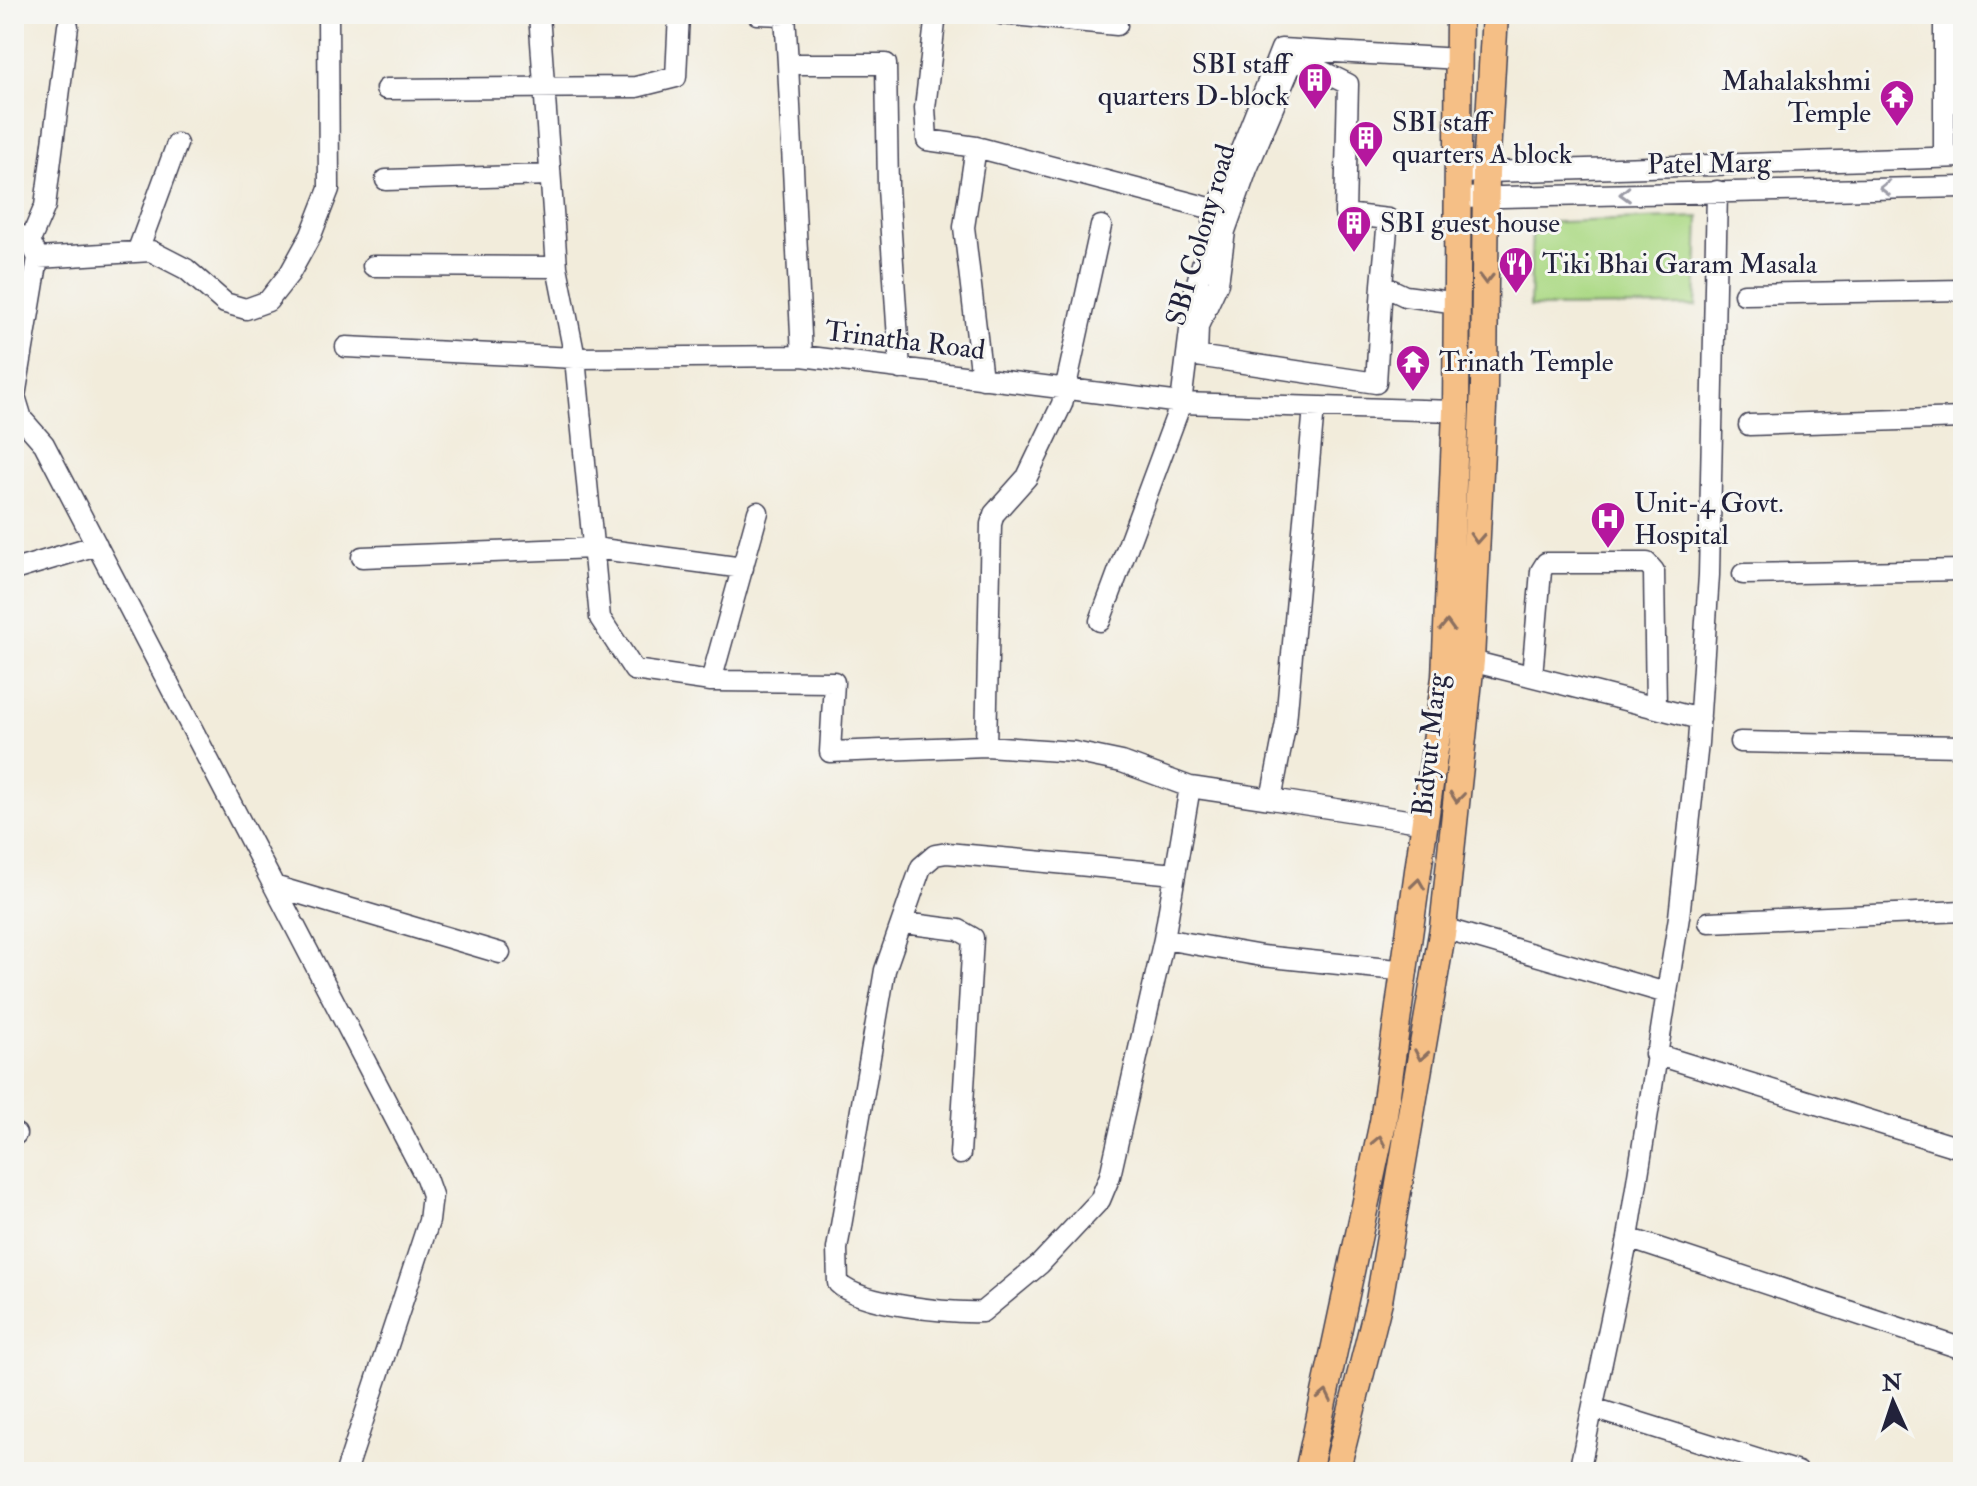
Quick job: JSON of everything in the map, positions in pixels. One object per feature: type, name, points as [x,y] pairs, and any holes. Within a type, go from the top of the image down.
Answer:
[{"type":"main road","name":"Bidyut Marg","points":[[1308,1472],[1383,1122],[1407,971],[1445,677],[1456,411],[1459,14]]},
{"type":"main road","name":"Bidyut Marg","points":[[1336,1472],[1379,1301],[1443,928],[1471,661],[1484,387],[1486,185],[1495,14]]},
{"type":"main road","points":[[1347,1294],[1379,1301]]},
{"type":"street","points":[[27,243],[138,250],[165,256],[186,269],[225,303],[237,308],[257,306],[276,292],[311,235],[329,189],[328,14]]},
{"type":"street","points":[[539,14],[557,267],[575,358],[600,618],[634,670],[711,681],[834,682],[830,752],[986,746],[1101,756],[1190,787],[1426,823]]},
{"type":"street","points":[[386,89],[636,87],[676,77],[679,14]]},
{"type":"street","points":[[757,14],[785,14],[802,356]]},
{"type":"street","points":[[936,14],[925,108],[927,140],[976,147],[1217,210]]},
{"type":"street","points":[[1001,14],[1117,25]]},
{"type":"street","points":[[1944,14],[1954,157]]},
{"type":"street","points":[[68,26],[45,206],[27,243],[15,396],[18,419],[44,444],[426,1178],[432,1195],[429,1221],[346,1472]]},
{"type":"street","points":[[1100,621],[1181,403],[1195,290],[1217,210],[1281,49],[1460,59]]},
{"type":"street","name":"SBI Colony road","points":[[1303,62],[1348,84],[1345,214],[1388,219],[1382,285],[1376,383],[1197,356],[1198,326],[1218,283],[1225,231],[1247,169],[1291,65],[1303,62]]},
{"type":"street","points":[[788,64],[886,64],[888,188],[900,369]]},
{"type":"street","points":[[138,250],[177,144]]},
{"type":"street","points":[[976,147],[964,227],[982,379]]},
{"type":"street","name":"Patel Marg","points":[[1486,185],[1954,157]]},
{"type":"street","points":[[386,180],[549,175]]},
{"type":"street","name":"Patel Marg","points":[[1458,185],[1717,191],[1963,187]]},
{"type":"street","points":[[1579,1472],[1628,1238],[1679,917],[1700,719],[1709,575],[1717,191]]},
{"type":"street","points":[[986,746],[991,524],[994,514],[1027,477],[1065,389],[1101,226]]},
{"type":"street","points":[[373,266],[557,267]]},
{"type":"street","points":[[1382,285],[1405,296],[1458,303]]},
{"type":"street","points":[[1744,294],[1963,290]]},
{"type":"street","name":"Trinatha Road","points":[[346,347],[575,358],[802,356],[1181,403],[1456,411]]},
{"type":"street","points":[[1271,799],[1286,722],[1314,407]]},
{"type":"street","points":[[1749,425],[1963,418]]},
{"type":"street","points":[[711,681],[758,512]]},
{"type":"street","points":[[14,570],[97,545]]},
{"type":"street","points":[[362,557],[594,548],[743,568]]},
{"type":"street","points":[[1532,676],[1541,571],[1546,563],[1647,563],[1654,571],[1656,707]]},
{"type":"street","points":[[1743,574],[1963,570]]},
{"type":"street","points":[[1471,661],[1700,719]]},
{"type":"street","points":[[1740,742],[1963,746]]},
{"type":"street","points":[[1175,874],[935,855],[921,867],[904,923],[885,970],[837,1249],[838,1283],[847,1292],[970,1313],[989,1308],[1040,1264],[1100,1200],[1110,1176],[1164,939],[1190,787]]},
{"type":"street","points":[[274,886],[500,953]]},
{"type":"street","points":[[1709,922],[1963,911]]},
{"type":"street","points":[[904,923],[959,930],[973,938],[960,1154]]},
{"type":"street","points":[[1443,928],[1666,993]]},
{"type":"street","points":[[1164,939],[1262,956],[1407,971]]},
{"type":"street","points":[[1655,1054],[1963,1149]]},
{"type":"street","points":[[1628,1238],[1963,1349]]},
{"type":"street","points":[[1593,1408],[1798,1472]]},
{"type":"green space","points":[[1699,217],[1696,306],[1530,307],[1532,223]]},
{"type":"place","name":"SBI staff quarters D-block","points":[[1315,111]]},
{"type":"place","name":"Mahalakshmi Temple","points":[[1897,128]]},
{"type":"place","name":"SBI staff quarters A block","points":[[1366,169]]},
{"type":"place","name":"SBI guest house","points":[[1354,254]]},
{"type":"place","name":"Tiki Bhai Garam Masala","points":[[1516,295]]},
{"type":"place","name":"Trinath Temple","points":[[1413,393]]},
{"type":"place","name":"Unit-4 Govt. Hospital","points":[[1608,550]]}]
